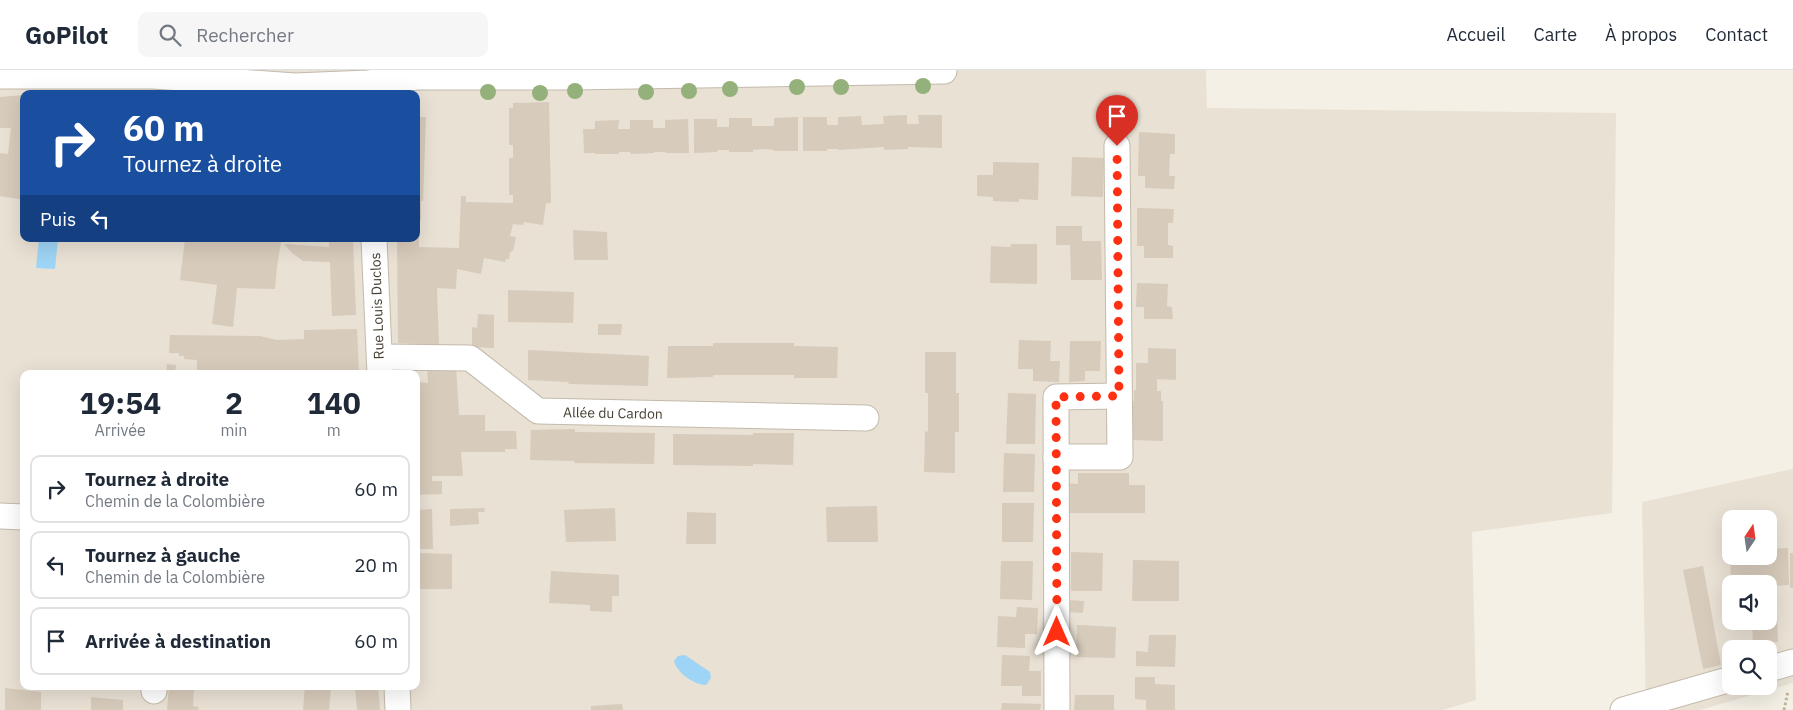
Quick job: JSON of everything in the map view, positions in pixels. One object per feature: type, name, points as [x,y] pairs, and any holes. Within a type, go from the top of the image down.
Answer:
[{"type":"street","points":[[0,76],[153,76],[295,86],[417,77],[570,73],[944,71]]},
{"type":"street","points":[[1056,457],[1120,457],[1117,146]]},
{"type":"street","name":"Rue Louis Duclos","points":[[374,242],[380,366]]},
{"type":"street","name":"Allée du Cardon","points":[[380,366],[470,358],[538,412],[866,418]]},
{"type":"street","points":[[1057,710],[1056,397],[1119,396]]},
{"type":"street","points":[[0,516],[20,517]]},
{"type":"street","points":[[1777,667],[1793,662]]},
{"type":"street","points":[[1623,710],[1722,682]]},
{"type":"street","points":[[397,690],[398,710]]},
{"type":"shaded area","points":[[0,70],[1206,70],[1207,108],[1616,113],[1612,513],[1472,532],[1476,700],[1443,710],[0,710]]},
{"type":"shaded area","points":[[1793,469],[1793,683],[1777,688],[1777,640],[1722,640],[1722,695],[1752,695],[1700,710],[1646,710],[1642,502]]},
{"type":"water","points":[[39,242],[58,242],[55,269],[36,268]]},
{"type":"water","points":[[685,655],[710,672],[711,678],[706,685],[691,681],[679,670],[674,661],[678,656]]},
{"type":"building","points":[[20,95],[20,199],[0,196],[0,153],[8,154],[11,128],[0,128],[0,97]]},
{"type":"building","points":[[549,102],[551,203],[546,203],[543,225],[524,222],[523,225],[513,224],[510,236],[516,237],[509,259],[506,259],[505,262],[484,258],[481,274],[457,269],[456,289],[437,288],[439,345],[398,343],[397,242],[419,242],[419,247],[459,248],[461,196],[466,196],[466,202],[513,203],[513,195],[509,195],[509,158],[513,158],[513,145],[509,145],[509,108],[513,108],[513,103]]},
{"type":"building","points":[[907,115],[907,124],[919,124],[918,115],[942,115],[942,148],[908,147],[908,149],[884,150],[884,147],[803,151],[803,117],[827,117],[827,125],[838,125],[838,117],[861,116],[862,125],[884,124],[883,116]]},
{"type":"building","points":[[420,117],[426,117],[423,201],[421,201],[421,220]]},
{"type":"building","points":[[798,117],[798,151],[764,149],[753,150],[753,152],[718,150],[717,152],[694,153],[694,119],[717,119],[717,127],[729,127],[729,118],[752,118],[752,126],[774,126],[774,118]]},
{"type":"building","points":[[688,119],[689,153],[584,153],[583,129],[595,129],[595,121],[619,120],[618,129],[630,129],[630,120],[653,120],[653,128],[665,128],[665,120]]},
{"type":"building","points":[[1139,132],[1175,134],[1175,154],[1170,154],[1169,176],[1175,176],[1174,189],[1145,188],[1145,176],[1138,176]]},
{"type":"building","points":[[1072,157],[1104,158],[1103,197],[1071,196]]},
{"type":"building","points":[[993,162],[1039,163],[1038,200],[1019,199],[1019,202],[993,201],[993,197],[977,196],[977,175],[993,175]]},
{"type":"building","points":[[1137,208],[1174,209],[1173,223],[1168,223],[1168,245],[1173,246],[1173,258],[1144,258],[1144,246],[1137,246]]},
{"type":"building","points":[[1056,226],[1082,226],[1082,241],[1101,241],[1102,280],[1071,280],[1070,245],[1056,245]]},
{"type":"building","points":[[573,230],[607,232],[608,260],[574,260]]},
{"type":"building","points":[[185,242],[281,242],[275,289],[237,288],[233,327],[212,324],[217,285],[180,280]]},
{"type":"building","points":[[329,242],[353,242],[356,315],[332,316],[330,262],[303,261],[284,244],[329,247]]},
{"type":"building","points":[[1011,244],[1037,244],[1037,284],[990,283],[991,246],[1010,247]]},
{"type":"building","points":[[1137,283],[1168,284],[1167,306],[1172,307],[1173,319],[1144,319],[1144,307],[1136,307]]},
{"type":"building","points":[[508,290],[574,292],[573,323],[508,322]]},
{"type":"building","points":[[478,314],[494,315],[494,348],[472,347],[472,327],[477,328]]},
{"type":"building","points":[[598,324],[622,324],[621,335],[598,335]]},
{"type":"building","points":[[357,329],[359,370],[197,370],[197,360],[184,359],[184,356],[179,356],[179,353],[169,353],[170,335],[260,336],[277,340],[304,339],[304,330]]},
{"type":"building","points":[[1019,340],[1051,341],[1050,361],[1060,361],[1059,382],[1033,381],[1033,369],[1018,369]]},
{"type":"building","points":[[1070,341],[1101,341],[1100,371],[1085,371],[1085,381],[1069,382]]},
{"type":"building","points":[[713,343],[794,343],[794,346],[838,347],[837,378],[794,378],[794,375],[713,375],[713,377],[667,378],[668,346],[713,346]]},
{"type":"building","points":[[1148,348],[1176,349],[1176,380],[1157,379],[1157,391],[1161,391],[1161,401],[1163,401],[1163,441],[1131,440],[1132,401],[1134,401],[1134,390],[1136,390],[1136,363],[1148,363]]},
{"type":"building","points":[[528,350],[649,356],[648,386],[569,384],[568,382],[528,380]]},
{"type":"building","points":[[925,352],[956,352],[956,393],[959,393],[959,432],[955,432],[955,473],[924,472],[925,431],[928,432],[928,393],[925,393]]},
{"type":"building","points":[[167,364],[176,365],[175,370],[166,370]]},
{"type":"building","points":[[427,365],[456,366],[459,415],[485,415],[485,431],[516,431],[517,449],[505,449],[505,452],[461,452],[463,476],[432,476],[432,481],[442,481],[442,494],[420,495],[420,382],[428,383]]},
{"type":"building","points":[[1008,393],[1036,394],[1035,444],[1006,444]]},
{"type":"building","points":[[575,429],[575,432],[655,433],[654,464],[574,463],[575,461],[530,460],[531,430]]},
{"type":"building","points":[[753,433],[794,433],[793,465],[673,465],[673,434],[753,435]]},
{"type":"building","points":[[1004,453],[1035,454],[1034,492],[1003,492]]},
{"type":"building","points":[[1078,473],[1129,473],[1129,485],[1145,485],[1145,513],[1062,513],[1063,483],[1078,484]]},
{"type":"building","points":[[1002,503],[1034,503],[1033,542],[1002,542]]},
{"type":"building","points":[[877,506],[878,542],[827,542],[826,507]]},
{"type":"building","points":[[484,508],[485,512],[478,512],[479,524],[450,526],[450,509]]},
{"type":"building","points":[[615,508],[616,541],[566,542],[564,510]]},
{"type":"building","points":[[432,509],[433,549],[420,549],[420,510]]},
{"type":"building","points":[[687,512],[716,513],[716,544],[686,544]]},
{"type":"building","points":[[1788,548],[1789,585],[1777,586],[1777,575],[1731,575],[1730,565],[1778,565],[1778,549]]},
{"type":"building","points":[[1071,552],[1103,553],[1102,591],[1071,591]]},
{"type":"building","points":[[420,553],[452,554],[452,589],[420,589]]},
{"type":"building","points":[[1790,553],[1793,553],[1793,588],[1790,588]]},
{"type":"building","points":[[1133,560],[1179,561],[1179,601],[1132,601]]},
{"type":"building","points":[[1001,561],[1033,561],[1032,600],[1000,599]]},
{"type":"building","points":[[1703,566],[1721,665],[1703,669],[1683,570]]},
{"type":"building","points":[[551,571],[619,575],[619,596],[612,596],[612,612],[590,611],[590,605],[549,603]]},
{"type":"building","points":[[1067,600],[1084,601],[1083,613],[1067,612]]},
{"type":"building","points":[[1017,607],[1038,608],[1037,634],[1025,634],[1025,648],[997,647],[998,616],[1016,617]]},
{"type":"building","points":[[1777,614],[1778,642],[1777,640],[1753,640],[1752,630],[1777,630]]},
{"type":"building","points":[[1077,625],[1116,627],[1115,658],[1076,657]]},
{"type":"building","points":[[1149,635],[1176,635],[1175,667],[1136,666],[1136,651],[1148,652]]},
{"type":"building","points":[[1002,655],[1030,656],[1029,671],[1041,671],[1041,696],[1022,696],[1022,686],[1001,686]]},
{"type":"building","points":[[1135,677],[1155,677],[1155,684],[1175,685],[1175,710],[1146,710],[1146,700],[1135,699]]},
{"type":"building","points":[[5,688],[41,692],[41,710],[5,710]]},
{"type":"building","points":[[169,690],[194,690],[193,706],[199,707],[198,710],[167,710]]},
{"type":"building","points":[[305,690],[331,690],[329,710],[303,710]]},
{"type":"building","points":[[355,690],[378,690],[380,710],[357,710]]},
{"type":"building","points":[[1075,695],[1114,695],[1114,710],[1074,710]]},
{"type":"building","points":[[91,697],[123,700],[123,710],[91,710]]},
{"type":"building","points":[[1002,703],[1041,704],[1040,710],[1001,710]]},
{"type":"building","points":[[622,704],[623,710],[591,710],[591,706]]},
{"type":"route","points":[[1057,632],[1056,397],[1119,396],[1117,146]]}]
